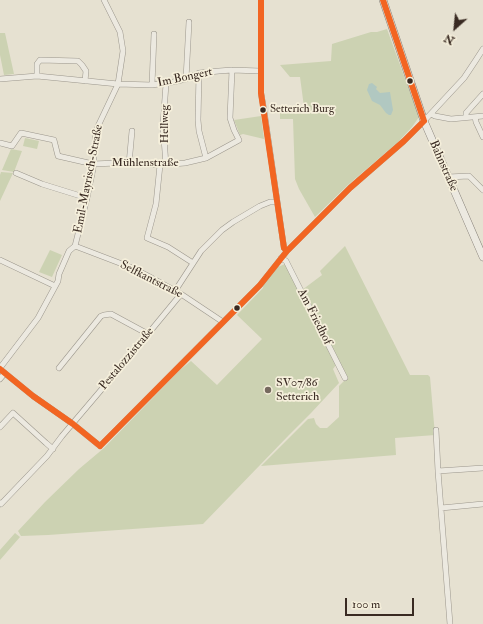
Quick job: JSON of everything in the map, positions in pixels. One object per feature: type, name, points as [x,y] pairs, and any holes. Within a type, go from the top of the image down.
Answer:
[{"type":"street","name":"Emil-Mayrisch-Straße","points":[[0,369],[38,318],[58,281],[59,274],[70,251],[75,246],[87,198],[93,164],[96,131],[118,84],[123,51],[120,32],[104,0]]},
{"type":"street","points":[[261,0],[261,93],[284,248],[287,251]]},
{"type":"street","name":"Bahnstraße","points":[[383,0],[424,121],[483,257]]},
{"type":"street","points":[[186,79],[189,22]]},
{"type":"street","points":[[152,84],[154,34]]},
{"type":"street","points":[[0,369],[100,446],[260,285],[287,251],[350,188],[404,141],[424,121],[464,78],[483,49]]},
{"type":"street","points":[[38,76],[37,64],[40,60],[78,61],[86,71],[85,81]]},
{"type":"street","name":"Im Bongert","points":[[0,79],[38,76],[118,84],[166,84],[186,79],[199,73],[232,70],[260,71]]},
{"type":"street","name":"Mühlenstraße","points":[[0,143],[12,146],[21,133],[54,140],[58,156],[93,164],[117,163],[160,166],[185,163],[206,158],[239,140],[230,118],[232,70]]},
{"type":"street","points":[[199,73],[198,120],[199,131],[206,158]]},
{"type":"street","name":"Hellweg","points":[[166,84],[164,125],[166,165]]},
{"type":"street","points":[[466,117],[466,114],[483,94]]},
{"type":"street","points":[[430,114],[451,119],[483,116]]},
{"type":"street","points":[[475,117],[483,137]]},
{"type":"street","points":[[128,164],[132,131]]},
{"type":"street","points":[[160,166],[156,204],[147,238],[168,247],[193,263]]},
{"type":"street","points":[[16,173],[42,184],[87,198]]},
{"type":"street","points":[[448,177],[469,176],[483,190]]},
{"type":"street","points":[[175,291],[193,263],[212,240],[230,224],[260,206],[270,202],[277,202]]},
{"type":"street","name":"Selfkantstraße","points":[[75,246],[130,267],[181,294],[223,322]]},
{"type":"street","name":"Am Friedhof","points":[[281,258],[286,262],[345,378]]},
{"type":"street","points":[[0,260],[55,286]]},
{"type":"street","name":"Pestalozzistraße","points":[[0,503],[1,504],[53,449],[62,436],[181,294]]},
{"type":"street","points":[[58,368],[104,315],[111,314],[148,334]]},
{"type":"street","points":[[0,379],[5,373]]},
{"type":"street","points":[[0,427],[13,413],[53,449]]},
{"type":"street","points":[[436,430],[450,624]]},
{"type":"street","points":[[438,471],[483,468]]},
{"type":"street","points":[[441,508],[483,504]]},
{"type":"green space","points":[[387,29],[419,117],[398,142],[349,184],[315,217],[295,179],[293,119],[280,119],[280,110],[304,107],[300,77],[290,77],[280,65],[331,61],[332,44],[371,32]]},
{"type":"green space","points":[[0,33],[5,33],[14,74],[4,75],[0,55]]},
{"type":"green space","points":[[261,116],[264,139],[243,134],[240,135],[234,120]]},
{"type":"green space","points":[[25,138],[39,141],[37,149],[23,146]]},
{"type":"green space","points":[[11,149],[22,151],[14,172],[2,170]]},
{"type":"green space","points":[[1,172],[13,173],[0,201],[0,175]]},
{"type":"green space","points":[[345,246],[410,375],[428,375],[430,377],[435,435],[395,438],[396,455],[261,466],[308,419],[314,418],[316,424],[320,428],[327,428],[339,417],[339,386],[347,378],[302,290],[322,275],[320,271]]},
{"type":"green space","points":[[50,250],[62,255],[52,277],[39,272]]},
{"type":"green space","points":[[285,264],[336,365],[333,369],[339,383],[311,413],[203,524],[21,536],[18,531],[45,502],[79,469],[104,448],[180,370],[191,361],[217,385],[262,339],[237,315],[263,288],[264,281],[278,267]]},
{"type":"green space","points":[[15,533],[20,537],[0,560],[0,550]]},
{"type":"water","points":[[372,83],[377,87],[376,89],[380,93],[390,92],[393,110],[391,115],[386,113],[380,105],[372,101],[367,90],[369,84]]},
{"type":"transit line","points":[[261,0],[261,93],[284,248],[287,251]]},
{"type":"transit line","points":[[383,0],[424,121]]},
{"type":"transit line","points":[[100,446],[260,285],[287,251],[350,188],[404,141],[424,121]]},
{"type":"transit line","points":[[0,369],[33,396],[73,424],[100,446]]},
{"type":"place","name":"Setterich Burg","points":[[263,110]]},
{"type":"place","name":"SV07/86 Setterich","points":[[268,390]]}]
